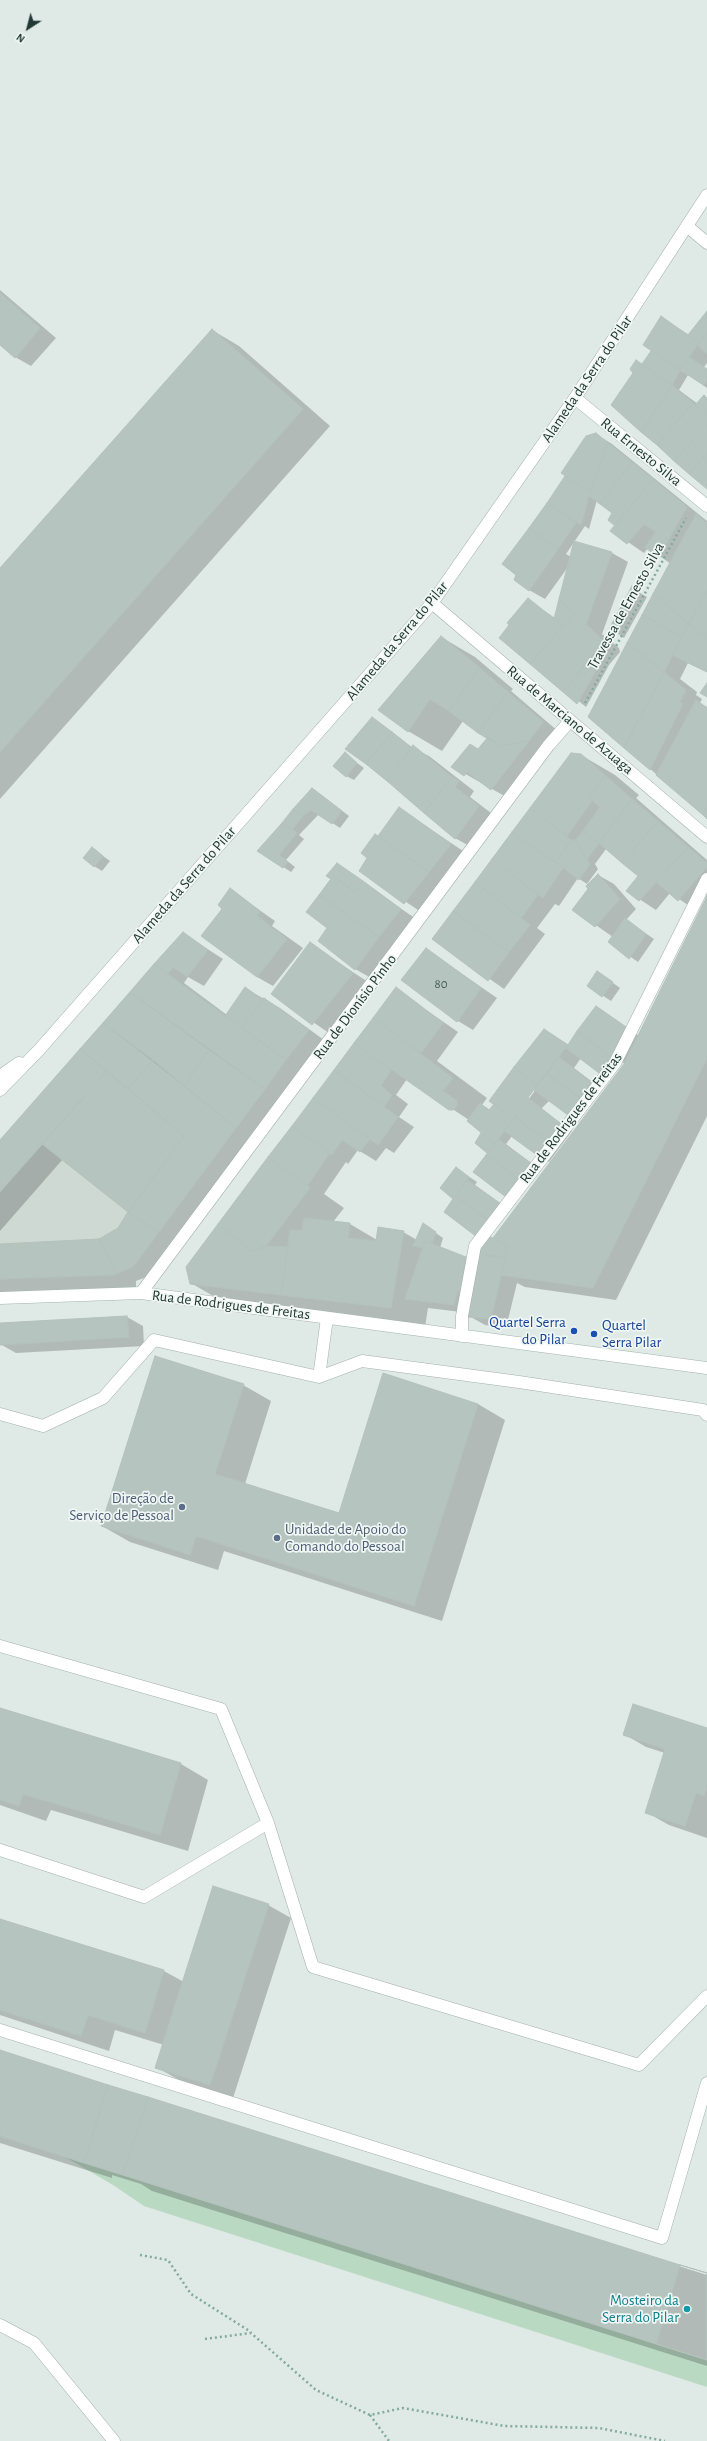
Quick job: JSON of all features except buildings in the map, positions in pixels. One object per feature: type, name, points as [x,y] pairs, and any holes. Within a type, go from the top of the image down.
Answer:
[{"type":"street","name":"Alameda da Serra do Pilar","points":[[0,1090],[39,1050],[432,603],[575,398],[707,195]]},
{"type":"street","points":[[687,226],[707,243]]},
{"type":"street","name":"Rua Ernesto Silva","points":[[575,398],[707,506]]},
{"type":"street","name":"Rua de Marciano de Azuaga","points":[[432,603],[569,722],[707,837]]},
{"type":"street","name":"Rua de Dionísio Pinho","points":[[141,1293],[548,746],[569,722]]},
{"type":"street","name":"Rua de Rodrigues de Freitas","points":[[462,1336],[462,1316],[474,1246],[615,1064],[707,879]]},
{"type":"street","name":"Alameda da Serra do Pilar","points":[[0,1076],[39,1050]]},
{"type":"street","name":"Rua de Rodrigues de Freitas","points":[[0,1298],[141,1293],[707,1368]]},
{"type":"street","points":[[320,1377],[327,1318]]},
{"type":"street","points":[[0,1414],[43,1426],[103,1398],[154,1340],[320,1377],[362,1361],[519,1382],[704,1410],[707,1415]]},
{"type":"street","points":[[0,1646],[221,1709],[268,1823],[313,1967],[639,2065],[707,1996]]},
{"type":"street","points":[[0,1850],[144,1897],[268,1823]]},
{"type":"street","points":[[0,2030],[662,2238],[707,2083]]},
{"type":"street","points":[[0,2325],[34,2343],[114,2441]]},
{"type":"path","name":"Travessa de Ernesto Silva","points":[[569,722],[582,710],[697,498]]},
{"type":"path","points":[[140,2255],[168,2260],[191,2294],[251,2333],[316,2390],[370,2415],[389,2441]]},
{"type":"path","points":[[206,2339],[251,2333]]},
{"type":"path","points":[[370,2415],[403,2408],[504,2426],[600,2428],[665,2441]]},
{"type":"shaded area","points":[[154,964],[286,1060],[133,1267],[114,1275],[0,1279],[0,1140]]},
{"type":"green space","points":[[65,2157],[707,2360],[707,2387],[144,2206],[113,2185]]},
{"type":"place","name":"Quartel Serra do Pilar","points":[[574,1331]]},
{"type":"place","name":"Quartel Serra Pilar","points":[[594,1334]]},
{"type":"place","name":"Direção de Serviço de Pessoal","points":[[182,1507]]},
{"type":"place","name":"Unidade de Apoio do Comando do Pessoal","points":[[277,1538]]},
{"type":"place","name":"Mosteiro da Serra do Pilar","points":[[687,2309]]}]
